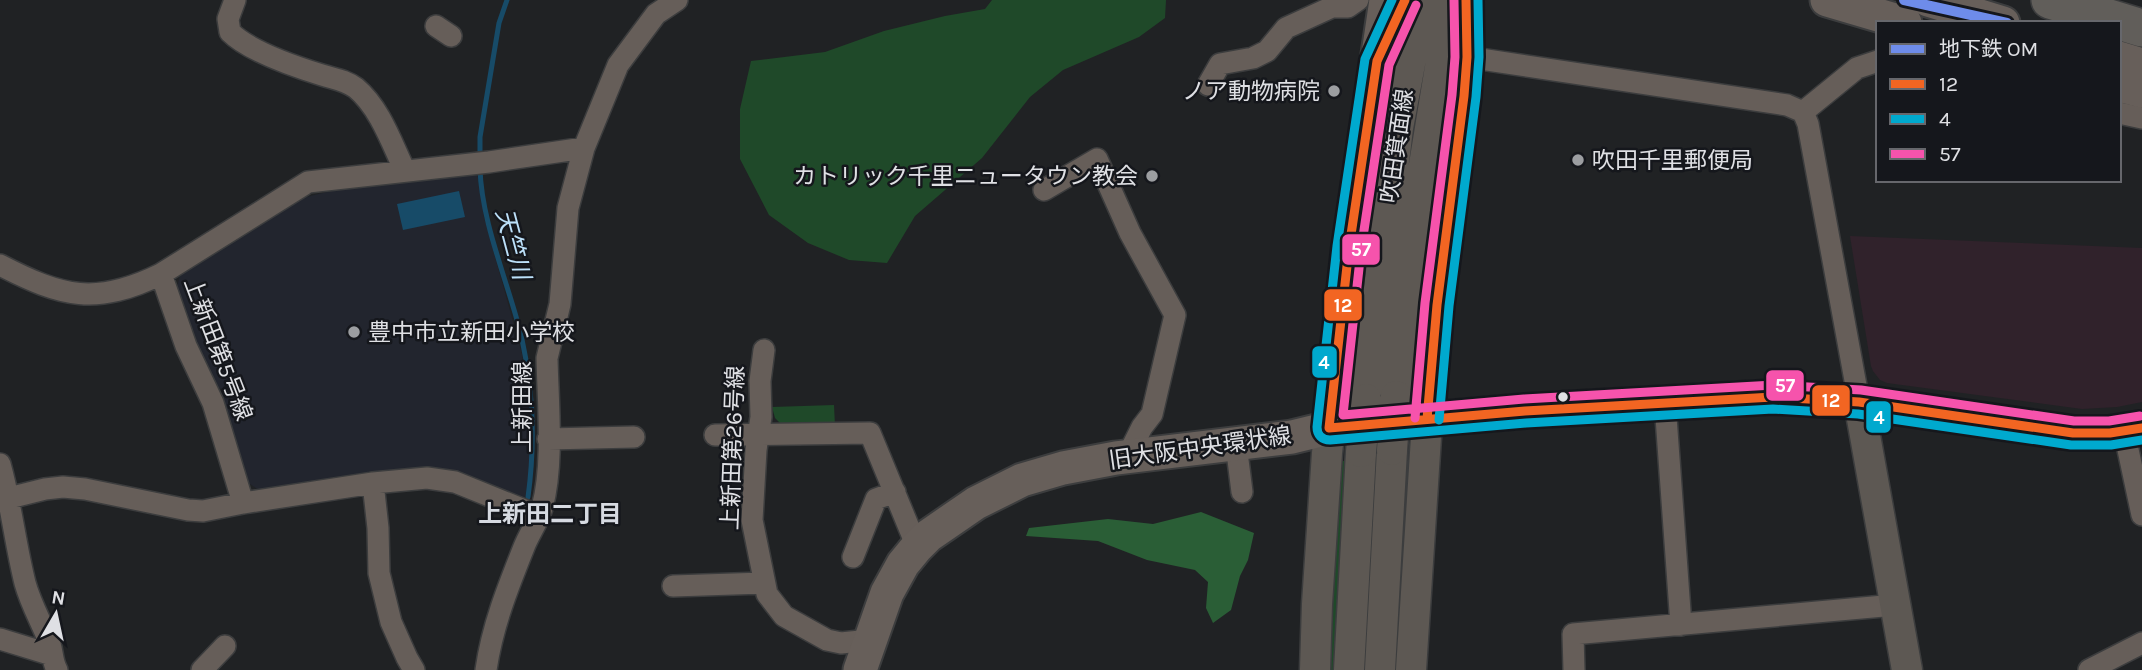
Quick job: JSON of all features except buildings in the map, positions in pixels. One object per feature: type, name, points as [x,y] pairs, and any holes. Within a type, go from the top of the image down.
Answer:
[{"type":"highway","points":[[2050,0],[2142,27]]},
{"type":"main road","points":[[1315,670],[1329,428],[1349,248],[1386,0]]},
{"type":"main road","points":[[1377,61],[1405,0]]},
{"type":"main road","name":"吹田箕面線","points":[[1349,670],[1366,399],[1398,128],[1422,0]]},
{"type":"main road","name":"吹田箕面線","points":[[1380,670],[1396,396],[1414,226],[1451,0]]},
{"type":"main road","points":[[1411,670],[1437,304],[1462,121],[1467,57],[1466,0]]},
{"type":"main road","points":[[1827,0],[1898,21]]},
{"type":"main road","points":[[1928,0],[1996,21]]},
{"type":"main road","points":[[2121,59],[2142,65]]},
{"type":"main road","points":[[2121,86],[2142,91]]},
{"type":"main road","name":"旧大阪中央環状線","points":[[865,655],[894,577],[928,536],[964,510],[1022,480],[1063,468],[1127,457],[1292,437],[1329,428],[1427,419],[1773,397],[1858,402],[2073,433],[2092,434],[2133,429]]},
{"type":"main road","points":[[1858,402],[1907,670]]},
{"type":"street","points":[[235,0],[228,19],[230,32],[286,63],[338,78],[358,90],[378,116],[405,171]]},
{"type":"street","name":"上新田線","points":[[486,670],[495,625],[525,544],[539,516],[544,496],[548,468],[548,351],[558,317],[568,208],[584,148],[618,65],[656,14],[677,0]]},
{"type":"street","points":[[1208,85],[1220,64],[1253,58],[1267,51],[1286,28],[1332,8],[1348,7],[1358,0]]},
{"type":"street","points":[[1467,57],[1787,105],[1802,112],[1808,124],[1858,402]]},
{"type":"street","points":[[1802,112],[1857,68],[1876,62]]},
{"type":"street","points":[[2121,113],[2142,118]]},
{"type":"street","name":"上新田第5号線","points":[[243,503],[213,403],[186,346],[161,274],[309,182],[584,148]]},
{"type":"street","points":[[1044,190],[1097,159],[1130,233],[1175,315],[1152,414],[1142,427],[1127,457]]},
{"type":"street","points":[[1,267],[41,285],[80,294],[112,293],[161,274]]},
{"type":"street","name":"上新田第26号線","points":[[764,350],[752,520],[764,583],[774,604],[784,616],[834,642],[849,643],[865,655]]},
{"type":"street","points":[[1665,403],[1681,625]]},
{"type":"street","points":[[2133,429],[2142,515]]},
{"type":"street","points":[[715,435],[870,433],[917,547]]},
{"type":"street","points":[[548,439],[634,437]]},
{"type":"street","points":[[1236,444],[1242,492]]},
{"type":"street","points":[[0,464],[9,498],[20,564],[30,600],[51,647],[54,662]]},
{"type":"street","points":[[9,498],[63,487],[204,511],[373,483],[427,478],[443,479],[539,516]]},
{"type":"street","points":[[373,483],[379,573],[391,622],[414,670]]},
{"type":"street","points":[[853,557],[876,499],[895,492]]},
{"type":"street","points":[[673,586],[764,583]]},
{"type":"street","points":[[1574,670],[1573,634],[1895,605]]},
{"type":"street","points":[[0,639],[54,662]]},
{"type":"street","points":[[2089,670],[2142,643]]},
{"type":"street","points":[[202,670],[225,646]]},
{"type":"shaded area","name":"豊中市立新田小学校","points":[[477,171],[484,217],[522,354],[529,412],[530,463],[525,500],[439,468],[259,490],[247,482],[221,402],[226,390],[215,387],[195,347],[177,287],[181,272],[302,198],[335,190]]},
{"type":"shaded area","points":[[1850,236],[2142,248],[2142,402],[2082,409],[1880,380],[1871,366]]},
{"type":"green space","points":[[992,0],[1166,0],[1165,18],[1139,37],[1063,70],[1030,97],[982,158],[915,216],[887,263],[849,260],[808,243],[769,215],[740,159],[740,109],[751,61],[825,52],[884,31],[985,9]]},
{"type":"green space","points":[[1402,29],[1368,253],[1353,389],[1342,389],[1379,111]]},
{"type":"green space","points":[[834,405],[835,426],[784,427],[775,418],[772,407]]},
{"type":"green space","points":[[1335,461],[1347,461],[1337,670],[1325,670]]},
{"type":"green space","points":[[1201,512],[1254,533],[1231,610],[1213,623],[1206,608],[1208,582],[1195,570],[1147,560],[1098,541],[1026,536],[1029,528],[1108,519],[1153,524]]},
{"type":"water","points":[[459,191],[465,217],[403,230],[397,204]]},
{"type":"waterway","name":"天竺川","points":[[480,158],[480,137],[499,23],[507,0]]},
{"type":"waterway","name":"天竺川","points":[[480,168],[484,206],[527,363],[532,408],[528,497]]},
{"type":"metro line","name":"OM","points":[[1904,0],[1998,21]]},
{"type":"transit line","name":"4","points":[[1392,0],[1365,59],[1337,246],[1317,427],[1322,438],[1330,440],[1526,423],[1773,409],[1858,414],[2071,445],[2111,445],[2142,440]]},
{"type":"transit line","name":"12","points":[[1405,0],[1377,61],[1349,248],[1329,428],[1525,411],[1773,397],[1859,402],[2073,433],[2110,433],[2142,428]]},
{"type":"transit line","name":"57","points":[[1415,418],[1425,303],[1452,95],[1455,57],[1454,0]]},
{"type":"transit line","name":"12","points":[[1427,419],[1437,305],[1464,96],[1467,57],[1466,0]]},
{"type":"transit line","name":"4","points":[[1439,420],[1449,306],[1476,97],[1479,57],[1478,0]]},
{"type":"transit line","name":"57","points":[[1416,5],[1389,65],[1361,250],[1343,415],[1524,399],[1774,385],[1861,390],[2074,421],[2109,421],[2140,416]]},
{"type":"place","name":"ノア動物病院","points":[[1334,91]]},
{"type":"place","name":"吹田千里郵便局","points":[[1578,160]]},
{"type":"place","name":"カトリック千里ニュータウン教会","points":[[1152,176]]},
{"type":"place","name":"豊中市立新田小学校","points":[[354,332]]},
{"type":"district","name":"上新田二丁目","points":[[550,514]]}]
